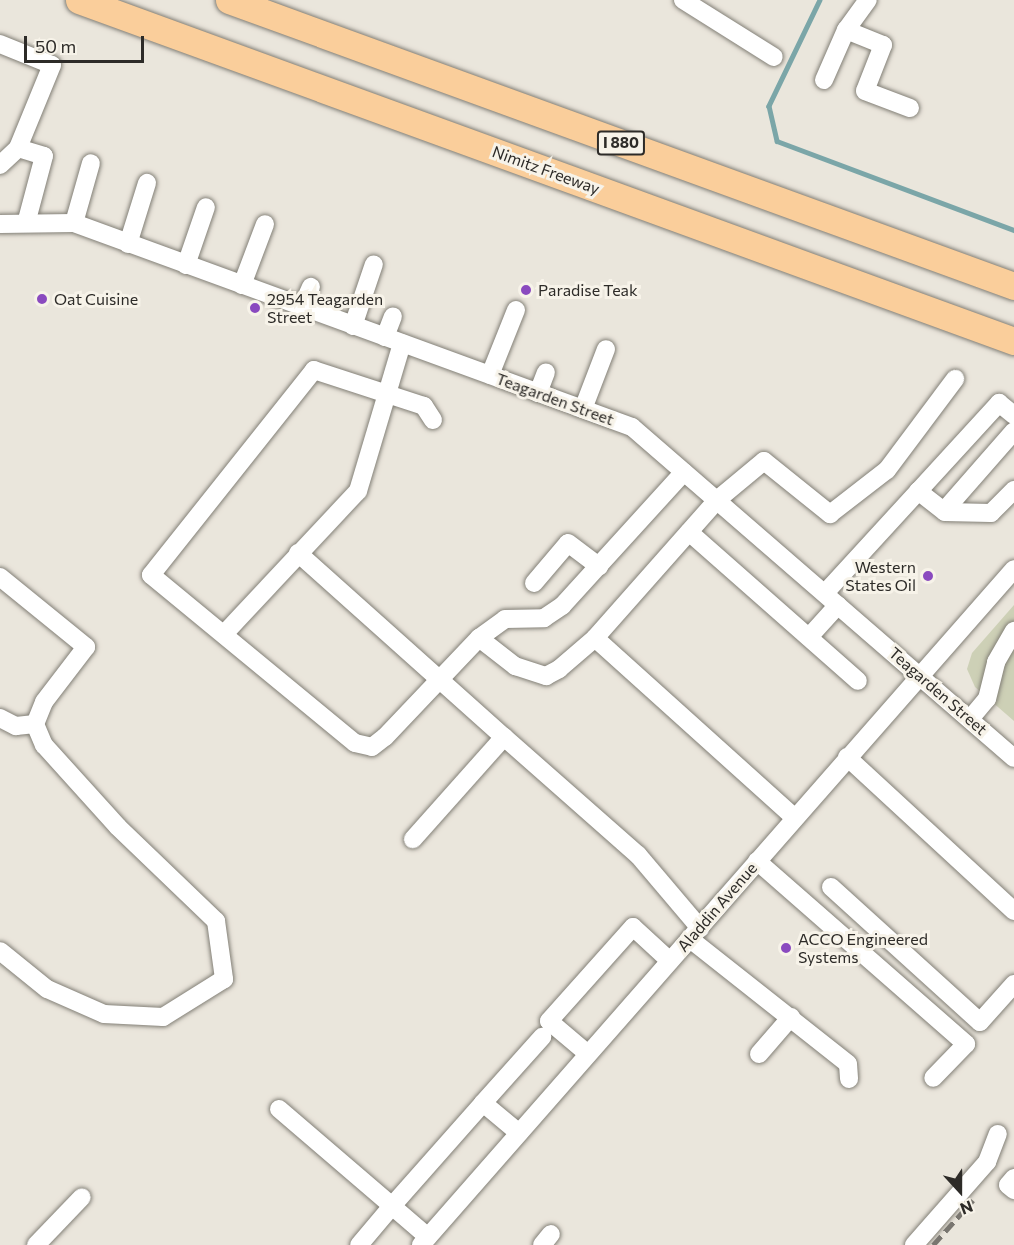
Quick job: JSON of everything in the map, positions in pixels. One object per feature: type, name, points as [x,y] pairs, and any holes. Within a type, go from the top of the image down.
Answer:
[{"type":"highway","name":"Nimitz Freeway","points":[[79,0],[1014,341]]},
{"type":"highway","name":"I 880","points":[[229,0],[1014,286]]},
{"type":"street","points":[[683,0],[774,57]]},
{"type":"street","points":[[824,80],[846,30],[868,0]]},
{"type":"street","points":[[846,30],[883,45],[865,91],[910,108]]},
{"type":"street","points":[[0,44],[52,64],[18,148],[0,165]]},
{"type":"street","points":[[18,148],[44,156],[27,220]]},
{"type":"street","points":[[74,224],[91,163]]},
{"type":"street","points":[[128,244],[147,183]]},
{"type":"street","points":[[186,265],[206,207]]},
{"type":"street","name":"Teagarden Street","points":[[0,224],[27,220],[74,224],[632,427],[1014,758]]},
{"type":"street","points":[[242,285],[265,224]]},
{"type":"street","points":[[353,326],[374,264]]},
{"type":"street","points":[[302,307],[311,287]]},
{"type":"street","points":[[490,375],[516,310]]},
{"type":"street","points":[[385,337],[393,316]]},
{"type":"street","points":[[224,634],[358,491],[385,393],[402,344]]},
{"type":"street","points":[[583,409],[606,349]]},
{"type":"street","points":[[433,420],[424,406],[314,370],[151,575],[355,743],[372,747],[385,738],[479,638],[505,619],[544,618],[599,566],[684,472]]},
{"type":"street","points":[[538,393],[546,372]]},
{"type":"street","points":[[479,638],[514,666],[546,676],[595,638],[717,500],[764,461],[830,514],[887,470],[956,379]]},
{"type":"street","points":[[809,637],[831,599],[918,491],[999,403],[1014,415]]},
{"type":"street","points":[[944,511],[1014,430]]},
{"type":"street","points":[[918,491],[944,511],[991,513],[1014,490]]},
{"type":"street","points":[[689,532],[858,681]]},
{"type":"street","points":[[534,583],[568,543],[599,566]]},
{"type":"street","points":[[298,553],[438,681],[638,855],[695,933],[730,968],[848,1064],[849,1079]]},
{"type":"street","name":"Aladdin Avenue","points":[[425,1241],[1014,569]]},
{"type":"street","points":[[0,577],[86,648],[44,702],[35,724],[44,745],[118,827],[216,921],[224,979],[163,1017],[104,1014],[47,989],[0,951]]},
{"type":"street","points":[[970,719],[993,687],[996,662],[1014,631]]},
{"type":"street","points":[[595,638],[795,818]]},
{"type":"street","points":[[0,718],[16,726],[35,724]]},
{"type":"street","points":[[412,839],[504,737]]},
{"type":"street","points":[[848,757],[1014,911]]},
{"type":"street","points":[[757,861],[966,1044],[933,1078]]},
{"type":"street","points":[[831,887],[980,1022],[1014,984]]},
{"type":"street","points":[[588,1054],[549,1021],[633,927],[670,962]]},
{"type":"street","points":[[759,1054],[790,1017]]},
{"type":"street","points":[[359,1245],[542,1037]]},
{"type":"street","points":[[483,1103],[519,1133]]},
{"type":"street","points":[[279,1108],[392,1206],[425,1241]]},
{"type":"street","points":[[914,1245],[987,1162],[998,1134]]},
{"type":"street","points":[[1014,1179],[1008,1185],[1014,1190]]},
{"type":"street","points":[[36,1245],[82,1197]]},
{"type":"green space","points":[[1014,605],[1014,721],[975,687],[967,669],[972,653]]},
{"type":"waterway","points":[[820,0],[769,106],[777,141],[1014,230]]},
{"type":"railway","points":[[933,1245],[973,1200]]},
{"type":"place","name":"Paradise Teak","points":[[526,290]]},
{"type":"place","name":"Oat Cuisine","points":[[42,299]]},
{"type":"place","name":"2954 Teagarden Street","points":[[255,308]]},
{"type":"place","name":"Western States Oil","points":[[928,576]]},
{"type":"place","name":"ACCO Engineered Systems","points":[[786,948]]}]
